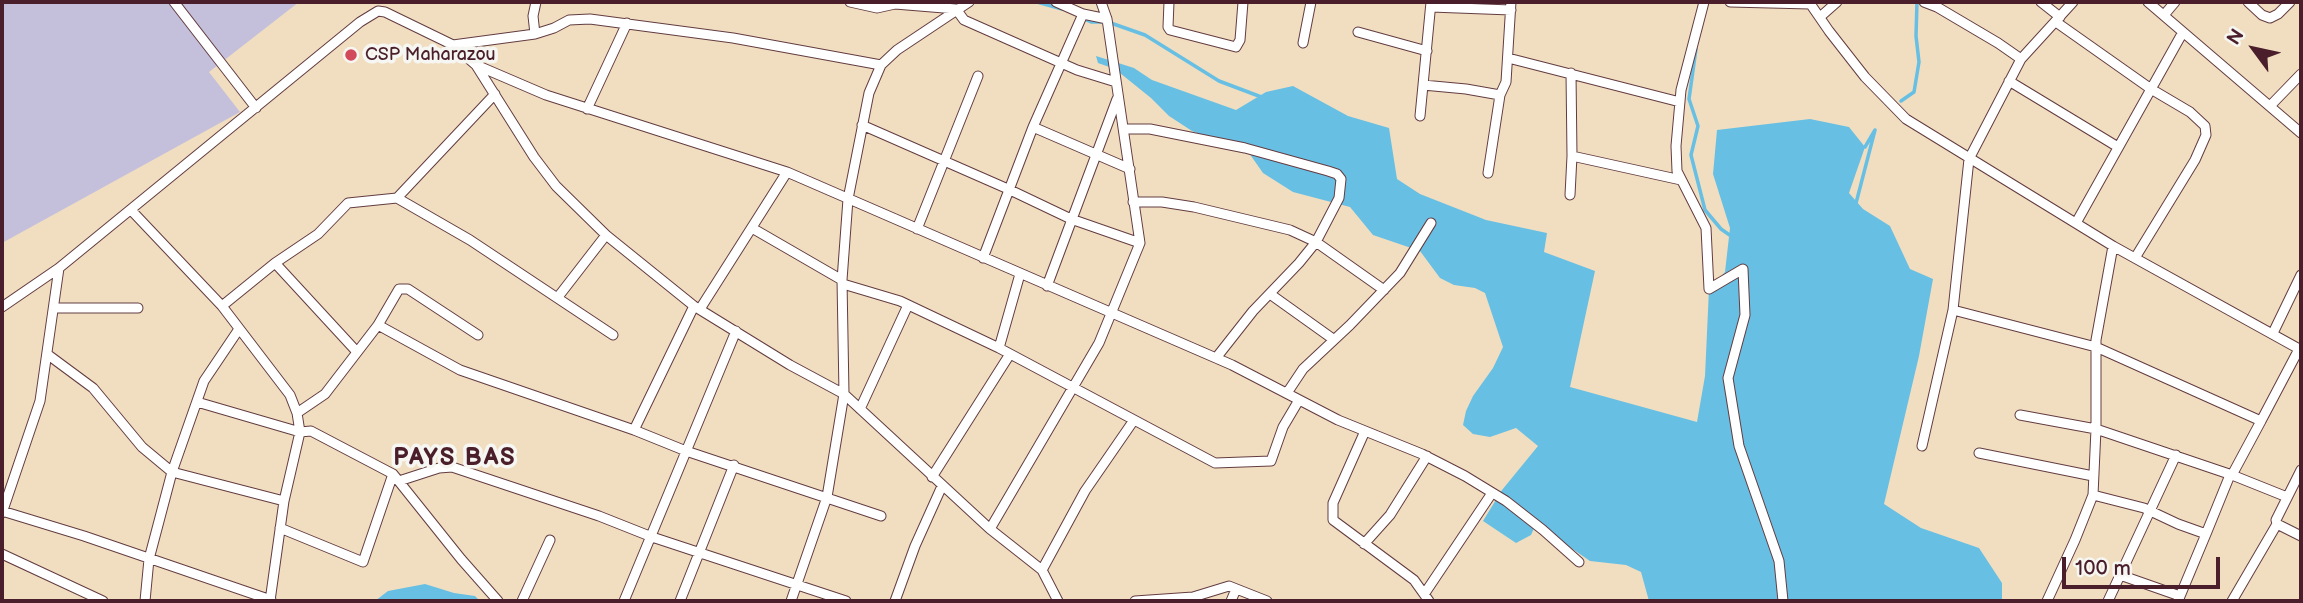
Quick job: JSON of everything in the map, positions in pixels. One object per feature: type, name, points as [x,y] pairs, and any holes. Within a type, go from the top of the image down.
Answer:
[{"type":"street","points":[[174,2],[256,107]]},
{"type":"street","points":[[535,34],[533,16],[536,2]]},
{"type":"street","points":[[850,2],[956,9],[964,20],[1089,75],[1116,82]]},
{"type":"street","points":[[791,601],[827,497],[845,394],[843,282],[848,200],[871,86],[881,65],[897,50],[968,2]]},
{"type":"street","points":[[1056,2],[1083,15],[1107,19]]},
{"type":"street","points":[[990,529],[1099,343],[1140,243],[1107,19],[1101,2]]},
{"type":"street","points":[[1169,2],[1170,30],[1236,47],[1240,40],[1243,2]]},
{"type":"street","points":[[1303,43],[1311,2]]},
{"type":"street","points":[[1703,2],[1680,102],[1677,171],[1706,228],[1709,289],[1743,269],[1745,315],[1728,378],[1739,446],[1779,561],[1783,601]]},
{"type":"street","points":[[1730,2],[1809,3],[1865,77],[1906,119],[2113,246],[2300,349],[2231,475],[2179,599],[2120,575]]},
{"type":"street","points":[[1820,17],[1837,2]]},
{"type":"street","points":[[1924,2],[1937,7],[2021,59]]},
{"type":"street","points":[[2040,2],[2058,19],[2151,89],[2200,120],[2205,126],[2206,135],[2195,160],[2135,258]]},
{"type":"street","points":[[1922,446],[1953,310],[1969,159],[2021,59],[2073,2]]},
{"type":"street","points":[[2148,2],[2301,133]]},
{"type":"street","points":[[2164,15],[2175,2]]},
{"type":"street","points":[[2248,2],[2262,15],[2270,18],[2290,2]]},
{"type":"street","points":[[1420,116],[1431,5],[1511,6],[1506,82],[1500,95],[1488,173]]},
{"type":"street","points":[[2,307],[60,268],[371,14],[385,12],[453,45],[476,65],[534,157],[556,186],[606,235],[697,307],[799,370],[845,394],[990,529],[1042,570],[1058,601]]},
{"type":"street","points":[[983,257],[1033,127],[1083,15]]},
{"type":"street","points":[[453,45],[535,34],[569,20],[590,19],[733,38],[881,65]]},
{"type":"street","points":[[587,108],[627,23]]},
{"type":"street","points":[[1358,32],[1427,51]]},
{"type":"street","points":[[2076,223],[2183,32]]},
{"type":"street","points":[[1508,58],[1680,102]]},
{"type":"street","points":[[476,65],[546,95],[786,172],[1216,358],[1338,420],[1427,456],[1492,493],[1543,530],[1579,562]]},
{"type":"street","points":[[1570,195],[1571,73]]},
{"type":"street","points":[[2270,106],[2301,74]]},
{"type":"street","points":[[917,229],[978,76]]},
{"type":"street","points":[[2009,81],[2118,147]]},
{"type":"street","points":[[1423,85],[1500,95]]},
{"type":"street","points":[[397,198],[495,94]]},
{"type":"street","points":[[1047,286],[1118,97]]},
{"type":"street","points":[[862,125],[1071,219],[1140,243]]},
{"type":"street","points":[[1033,127],[1130,169]]},
{"type":"street","points":[[1124,129],[1150,129],[1245,148],[1337,174],[1342,183],[1339,198],[1316,242],[1253,311],[1216,358]]},
{"type":"street","points":[[1572,156],[1681,180]]},
{"type":"street","points":[[634,430],[697,307],[752,228],[786,172]]},
{"type":"street","points":[[222,306],[275,263],[318,234],[348,203],[397,198],[470,240],[613,335]]},
{"type":"street","points":[[1133,202],[1162,202],[1194,207],[1279,227],[1316,242],[1384,290]]},
{"type":"street","points":[[60,268],[36,415],[2,512],[271,600],[284,501],[300,432],[297,413],[290,395],[222,306],[131,209]]},
{"type":"street","points":[[1287,393],[1303,369],[1400,273],[1431,223]]},
{"type":"street","points":[[752,228],[843,282],[908,305],[999,348],[1215,463],[1271,461],[1283,427],[1299,400]]},
{"type":"street","points":[[558,297],[606,235]]},
{"type":"street","points":[[2047,601],[2093,495],[2096,347],[2113,246]]},
{"type":"street","points":[[275,263],[357,352]]},
{"type":"street","points":[[999,348],[1020,274]]},
{"type":"street","points":[[2273,333],[2301,275]]},
{"type":"street","points":[[297,413],[322,397],[378,325],[397,292],[403,287],[478,335]]},
{"type":"street","points":[[1270,294],[1333,339]]},
{"type":"street","points":[[860,409],[908,305]]},
{"type":"street","points":[[54,308],[138,309]]},
{"type":"street","points":[[1953,310],[2096,347],[2261,421]]},
{"type":"street","points":[[378,325],[460,370],[634,430],[686,451],[881,516]]},
{"type":"street","points":[[145,601],[149,559],[172,472],[209,371],[239,329]]},
{"type":"street","points":[[624,601],[736,331]]},
{"type":"street","points":[[47,354],[93,388],[142,447],[172,472],[284,501]]},
{"type":"street","points":[[932,477],[1010,354]]},
{"type":"street","points":[[197,402],[300,432],[315,433],[396,478],[498,601]]},
{"type":"street","points":[[2020,415],[2096,429],[2287,496]]},
{"type":"street","points":[[1042,570],[1085,491],[1134,419]]},
{"type":"street","points":[[1365,431],[1332,508],[1334,520],[1406,574],[1427,597],[1492,493]]},
{"type":"street","points":[[1979,453],[2094,476]]},
{"type":"street","points":[[2108,601],[2176,455]]},
{"type":"street","points":[[1364,544],[1390,514],[1427,456]]},
{"type":"street","points":[[680,601],[734,465]]},
{"type":"street","points":[[396,478],[452,467],[845,601]]},
{"type":"street","points":[[2232,601],[2277,524],[2276,520],[2301,470]]},
{"type":"street","points":[[280,528],[363,562],[396,478]]},
{"type":"street","points":[[895,601],[915,546],[942,486]]},
{"type":"street","points":[[2093,495],[2149,510],[2206,534]]},
{"type":"street","points":[[2277,524],[2301,536]]},
{"type":"street","points":[[523,601],[550,540]]},
{"type":"street","points":[[2,554],[103,601]]},
{"type":"street","points":[[1135,601],[1203,596],[1229,586],[1267,601]]},
{"type":"street","points":[[1231,601],[1236,589]]},
{"type":"shaded area","points":[[2,2],[299,2],[209,72],[240,112],[2,243]]},
{"type":"water","points":[[1096,56],[1134,68],[1152,80],[1236,110],[1266,92],[1293,86],[1348,116],[1389,128],[1397,179],[1420,194],[1486,220],[1547,233],[1544,252],[1595,271],[1570,387],[1697,422],[1705,376],[1709,289],[1725,272],[1730,228],[1713,174],[1717,130],[1810,119],[1849,127],[1865,147],[1849,193],[1863,209],[1890,226],[1910,269],[1933,279],[1919,356],[1884,504],[1921,528],[1979,548],[2002,583],[2002,601],[1649,601],[1641,572],[1626,565],[1590,561],[1536,524],[1531,535],[1516,543],[1483,521],[1502,490],[1538,446],[1516,428],[1490,437],[1473,434],[1463,425],[1473,396],[1493,368],[1503,347],[1485,293],[1475,288],[1454,285],[1440,278],[1420,251],[1373,235],[1350,207],[1293,192],[1263,173],[1249,153],[1192,131],[1169,116],[1115,69],[1098,63]]},
{"type":"water","points":[[425,584],[475,596],[480,601],[375,601],[388,591]]},
{"type":"waterway","points":[[1037,2],[1062,9]]},
{"type":"waterway","points":[[1901,101],[1914,92],[1919,62],[1916,36],[1917,2]]},
{"type":"waterway","points":[[1082,18],[1101,22]]},
{"type":"waterway","points":[[1108,22],[1145,35],[1219,81],[1264,98]]},
{"type":"waterway","points":[[1696,49],[1689,99],[1698,126],[1691,155],[1705,210],[1721,229],[1731,236]]},
{"type":"waterway","points":[[1855,207],[1875,130],[1865,147]]},
{"type":"place","name":"CSP Maharazou","points":[[351,55]]},
{"type":"district","name":"PAYS BAS","points":[[455,459]]}]
